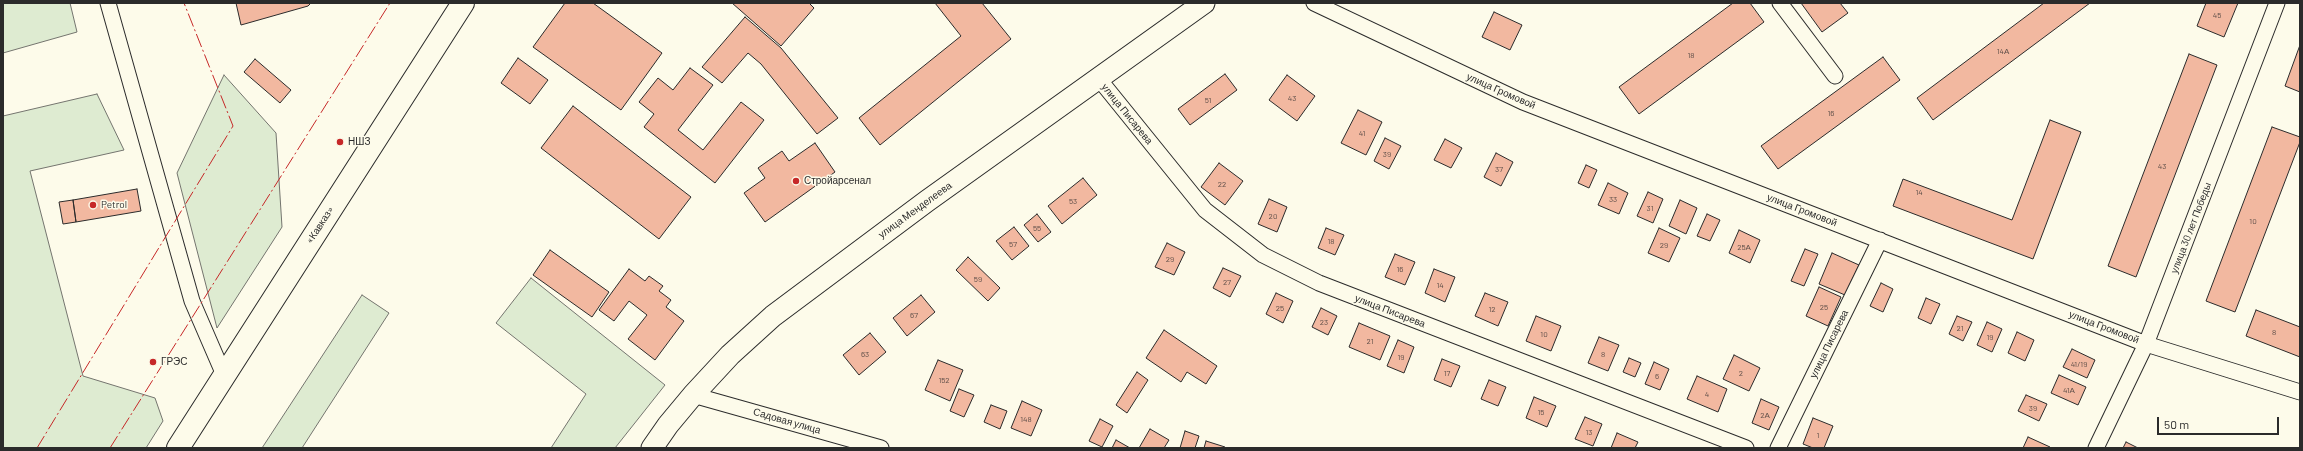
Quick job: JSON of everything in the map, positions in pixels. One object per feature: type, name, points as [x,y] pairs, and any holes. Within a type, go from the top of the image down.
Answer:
[{"type":"highway","name":"«Кавказ»","points":[[178,448],[463,3]]},
{"type":"main road","name":"улица Менделеева","points":[[652,448],[668,425],[693,395],[730,356],[773,316],[927,201],[1204,3]]},
{"type":"street","points":[[108,3],[192,301],[224,375]]},
{"type":"street","name":"улица Громовой","points":[[1314,3],[1523,102],[2146,344],[2300,392]]},
{"type":"street","points":[[1780,3],[1835,76]]},
{"type":"street","name":"улица 30 лет Победы","points":[[2096,448],[2146,344],[2277,3]]},
{"type":"street","name":"улица Писарева","points":[[1099,79],[1205,210],[1263,255],[1319,283],[1746,448]]},
{"type":"street","name":"улица Писарева","points":[[1778,448],[1880,240]]},
{"type":"street","name":"Садовая улица","points":[[693,395],[881,448]]},
{"type":"green space","points":[[3,3],[70,3],[77,32],[3,53]]},
{"type":"green space","points":[[224,75],[276,133],[282,227],[217,328],[177,173]]},
{"type":"green space","points":[[97,94],[124,150],[30,171],[83,376],[155,398],[163,421],[146,448],[3,448],[3,116]]},
{"type":"green space","points":[[531,278],[665,385],[615,448],[551,448],[586,394],[496,323]]},
{"type":"green space","points":[[362,295],[389,313],[302,448],[262,448]]},
{"type":"building","points":[[236,3],[311,3],[308,6],[241,25]]},
{"type":"building","points":[[565,3],[593,3],[662,53],[621,110],[533,47]]},
{"type":"building","points":[[732,3],[809,3],[814,8],[781,46]]},
{"type":"building","points":[[935,3],[982,3],[1011,39],[880,145],[859,118],[961,36]]},
{"type":"building","points":[[1733,3],[1750,3],[1764,22],[1639,114],[1619,87]]},
{"type":"building","points":[[1801,3],[1840,3],[1848,13],[1822,32]]},
{"type":"building","points":[[2044,3],[2090,3],[1933,120],[1917,98]]},
{"type":"building","points":[[2206,3],[2238,3],[2224,37],[2197,26]]},
{"type":"building","points":[[1494,12],[1522,25],[1510,50],[1482,37]]},
{"type":"building","points":[[745,17],[781,48],[838,118],[817,134],[761,64],[748,53],[722,83],[702,67]]},
{"type":"building","points":[[2300,45],[2300,92],[2285,86]]},
{"type":"building","points":[[2189,54],[2217,65],[2136,277],[2108,266]]},
{"type":"building","points":[[1883,57],[1900,80],[1778,169],[1761,146]]},
{"type":"building","points":[[518,58],[548,80],[530,104],[501,83]]},
{"type":"building","points":[[255,59],[291,90],[280,103],[244,72]]},
{"type":"building","points":[[690,68],[713,85],[678,130],[703,150],[741,102],[764,120],[715,183],[644,127],[654,114],[639,102],[658,78],[673,90]]},
{"type":"building","points":[[1225,74],[1237,90],[1190,125],[1178,109]]},
{"type":"building","points":[[1287,75],[1315,96],[1297,121],[1269,100]]},
{"type":"building","points":[[573,106],[691,197],[659,239],[541,148]]},
{"type":"building","points":[[1358,110],[1382,122],[1366,155],[1341,143]]},
{"type":"building","points":[[2050,120],[2081,132],[2033,259],[1893,206],[1903,179],[2012,220]]},
{"type":"building","points":[[2272,127],[2300,137],[2300,142],[2235,312],[2206,301]]},
{"type":"building","points":[[1385,138],[1401,146],[1389,169],[1374,161]]},
{"type":"building","points":[[1445,139],[1462,148],[1451,168],[1434,160]]},
{"type":"building","points":[[815,143],[835,172],[765,222],[744,193],[765,178],[758,168],[782,151],[789,161]]},
{"type":"building","points":[[1496,153],[1513,162],[1501,186],[1484,177]]},
{"type":"building","points":[[1219,163],[1243,181],[1225,205],[1201,187]]},
{"type":"building","points":[[1586,165],[1597,170],[1589,188],[1578,183]]},
{"type":"building","points":[[1083,178],[1097,195],[1062,224],[1048,206]]},
{"type":"building","points":[[1608,183],[1628,193],[1619,214],[1598,205]]},
{"type":"building","points":[[137,189],[141,211],[76,222],[73,200]]},
{"type":"building","points":[[1648,192],[1663,199],[1653,223],[1637,216]]},
{"type":"building","points":[[1269,199],[1287,207],[1277,232],[1258,224]]},
{"type":"building","points":[[73,200],[76,222],[63,224],[59,202]]},
{"type":"building","points":[[1680,200],[1697,208],[1686,234],[1669,226]]},
{"type":"building","points":[[1037,214],[1051,232],[1038,242],[1024,225]]},
{"type":"building","points":[[1707,214],[1720,220],[1710,241],[1697,236]]},
{"type":"building","points":[[1014,227],[1029,246],[1012,260],[996,241]]},
{"type":"building","points":[[1326,228],[1344,235],[1335,255],[1318,248]]},
{"type":"building","points":[[1659,228],[1680,238],[1669,262],[1648,253]]},
{"type":"building","points":[[1739,230],[1760,240],[1750,263],[1729,253]]},
{"type":"building","points":[[1167,243],[1185,252],[1174,275],[1155,267]]},
{"type":"building","points":[[1805,249],[1818,254],[1804,286],[1791,281]]},
{"type":"building","points":[[550,250],[609,292],[592,317],[533,275]]},
{"type":"building","points":[[1832,253],[1859,265],[1845,295],[1819,284]]},
{"type":"building","points":[[1395,254],[1415,262],[1405,285],[1385,277]]},
{"type":"building","points":[[968,257],[1000,288],[988,301],[956,270]]},
{"type":"building","points":[[1223,268],[1241,276],[1230,297],[1213,288]]},
{"type":"building","points":[[629,269],[645,281],[649,276],[663,286],[659,291],[671,300],[666,307],[684,321],[655,360],[628,339],[647,315],[629,301],[614,321],[599,310]]},
{"type":"building","points":[[1434,269],[1455,277],[1445,302],[1425,293]]},
{"type":"building","points":[[1881,283],[1893,289],[1883,312],[1870,306]]},
{"type":"building","points":[[1819,287],[1841,297],[1828,326],[1806,316]]},
{"type":"building","points":[[1276,293],[1293,301],[1283,323],[1266,314]]},
{"type":"building","points":[[1485,293],[1508,302],[1498,326],[1475,316]]},
{"type":"building","points":[[921,295],[935,312],[907,336],[893,318]]},
{"type":"building","points":[[1926,298],[1940,304],[1931,324],[1918,318]]},
{"type":"building","points":[[1321,308],[1337,316],[1328,335],[1312,327]]},
{"type":"building","points":[[2256,310],[2300,327],[2300,357],[2246,336]]},
{"type":"building","points":[[1536,316],[1561,326],[1551,351],[1526,341]]},
{"type":"building","points":[[1957,316],[1972,322],[1963,341],[1949,334]]},
{"type":"building","points":[[1987,322],[2002,329],[1992,352],[1977,345]]},
{"type":"building","points":[[1359,323],[1390,336],[1380,360],[1349,347]]},
{"type":"building","points":[[1164,330],[1217,366],[1206,384],[1187,372],[1181,382],[1146,358]]},
{"type":"building","points":[[2017,332],[2034,340],[2025,361],[2008,353]]},
{"type":"building","points":[[870,333],[886,352],[859,375],[843,355]]},
{"type":"building","points":[[1599,337],[1619,345],[1608,371],[1588,363]]},
{"type":"building","points":[[1398,340],[1414,347],[1404,373],[1387,366]]},
{"type":"building","points":[[2072,349],[2095,360],[2087,378],[2063,367]]},
{"type":"building","points":[[1734,355],[1760,368],[1749,391],[1723,379]]},
{"type":"building","points":[[1629,358],[1641,363],[1635,377],[1623,372]]},
{"type":"building","points":[[1442,359],[1460,366],[1451,387],[1434,380]]},
{"type":"building","points":[[938,360],[963,370],[950,401],[925,390]]},
{"type":"building","points":[[1654,362],[1669,369],[1660,390],[1645,384]]},
{"type":"building","points":[[1137,372],[1148,380],[1127,413],[1116,405]]},
{"type":"building","points":[[2059,375],[2086,387],[2078,405],[2051,393]]},
{"type":"building","points":[[1697,376],[1727,389],[1718,412],[1687,399]]},
{"type":"building","points":[[1489,380],[1506,387],[1498,406],[1481,399]]},
{"type":"building","points":[[959,389],[974,395],[964,417],[950,411]]},
{"type":"building","points":[[2026,395],[2047,404],[2039,421],[2018,411]]},
{"type":"building","points":[[1534,397],[1556,406],[1547,427],[1526,418]]},
{"type":"building","points":[[1761,399],[1779,407],[1769,430],[1752,423]]},
{"type":"building","points":[[1022,401],[1042,410],[1031,436],[1011,428]]},
{"type":"building","points":[[991,405],[1007,411],[1000,429],[984,422]]},
{"type":"building","points":[[1585,417],[1602,424],[1593,446],[1575,439]]},
{"type":"building","points":[[1813,418],[1833,426],[1824,448],[1813,448],[1803,444]]},
{"type":"building","points":[[1100,419],[1113,426],[1102,447],[1089,441]]},
{"type":"building","points":[[1150,429],[1169,440],[1164,448],[1139,448]]},
{"type":"building","points":[[1185,431],[1199,436],[1195,448],[1180,448]]},
{"type":"building","points":[[1617,433],[1638,442],[1635,448],[1611,448]]},
{"type":"building","points":[[2028,437],[2050,447],[2023,448]]},
{"type":"building","points":[[1116,440],[1130,448],[1112,448]]},
{"type":"building","points":[[1206,441],[1225,447],[1204,448]]},
{"type":"building","points":[[2126,442],[2138,448],[2123,448]]},
{"type":"power","points":[[37,448],[233,126],[184,3]]},
{"type":"power","points":[[110,448],[390,3]]},
{"type":"place","name":"НШЗ","points":[[340,142]]},
{"type":"place","name":"Стройарсенал","points":[[796,181]]},
{"type":"place","name":"Petrol","points":[[93,205]]},
{"type":"place","name":"ГРЭС","points":[[153,362]]}]
